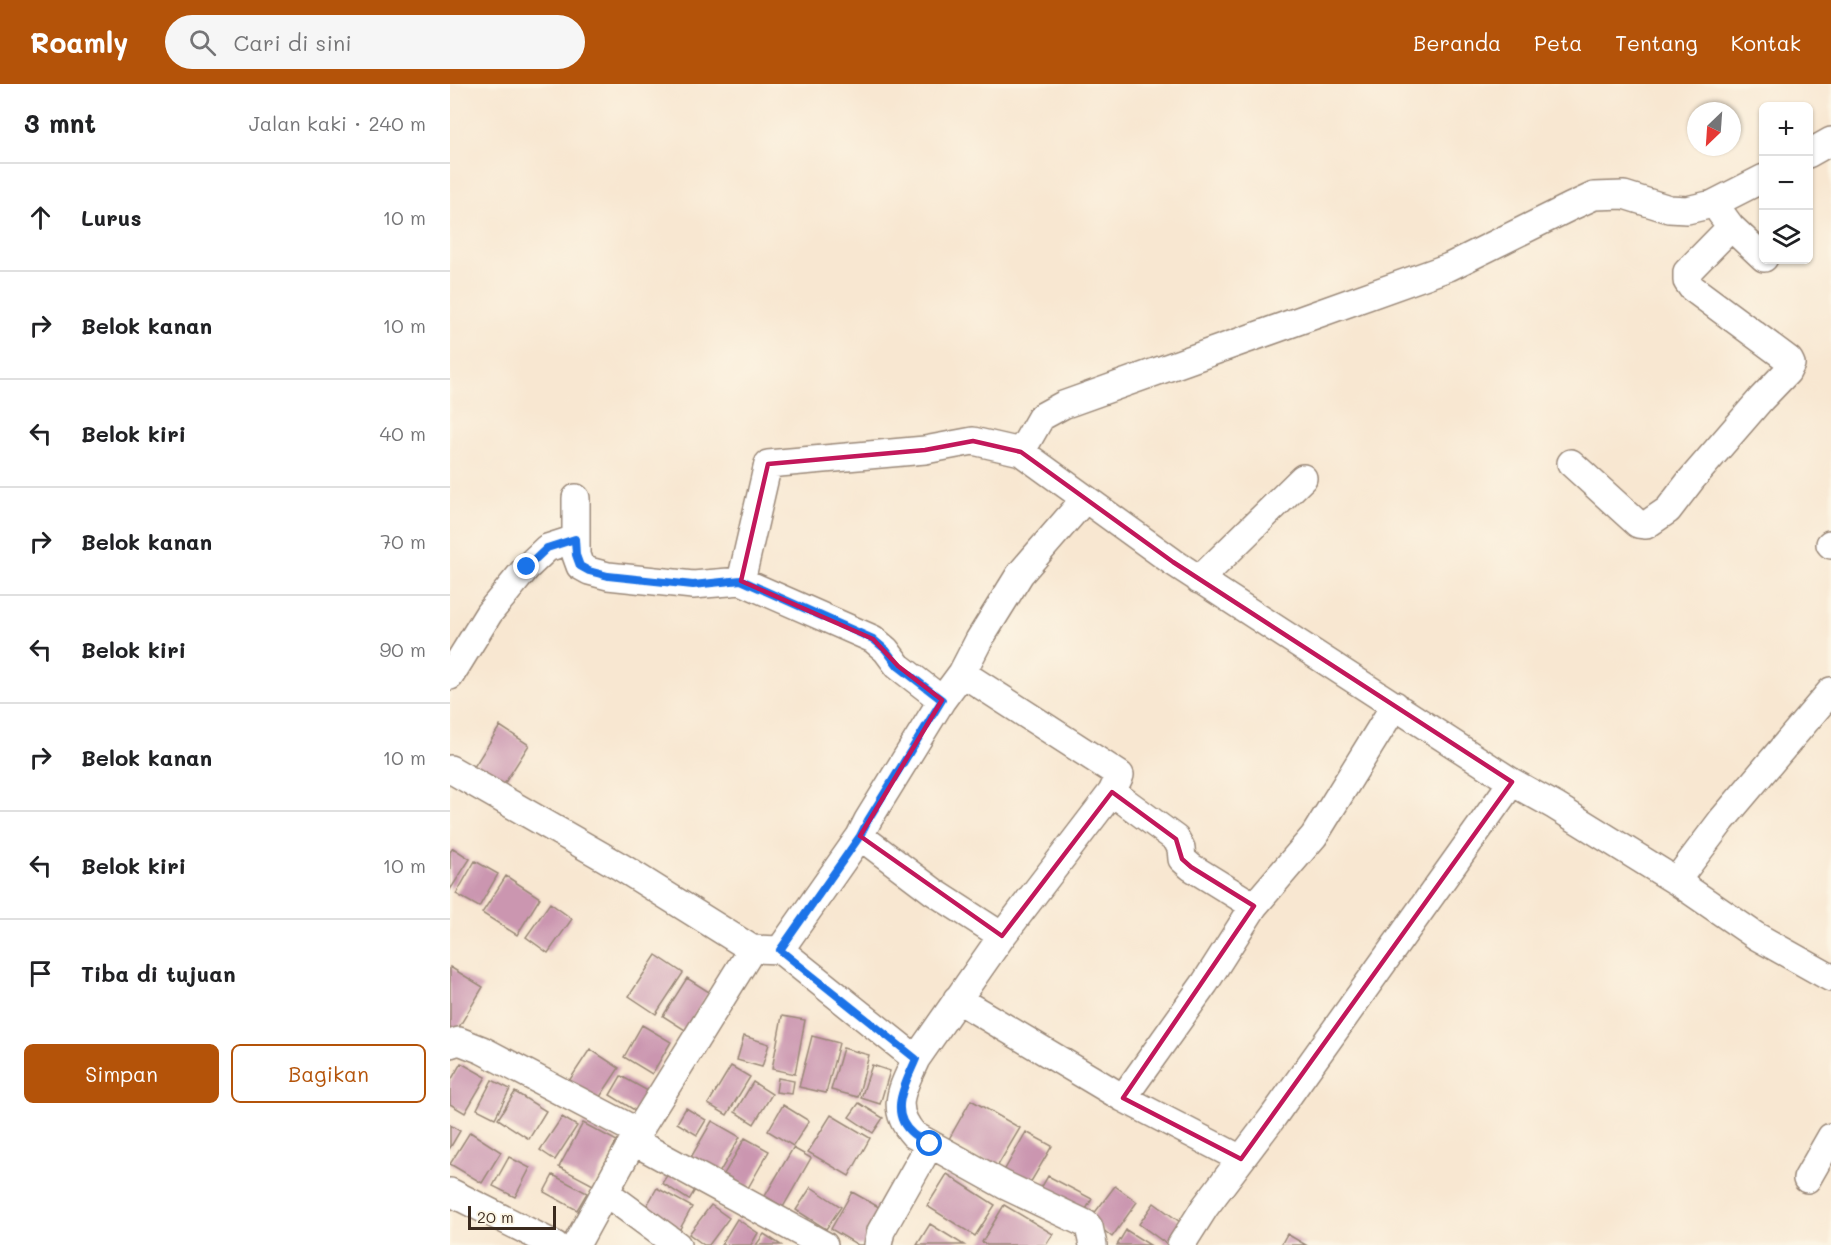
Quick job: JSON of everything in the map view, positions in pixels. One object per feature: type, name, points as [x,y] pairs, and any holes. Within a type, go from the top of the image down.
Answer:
[{"type":"street","points":[[1813,152],[1831,141]]},
{"type":"street","points":[[1021,452],[1041,417],[1063,405],[1449,267],[1594,196],[1624,195],[1669,209],[1687,210],[1713,204],[1759,181]]},
{"type":"street","points":[[1713,204],[1731,227],[1759,254]]},
{"type":"street","points":[[1571,463],[1638,524],[1646,525],[1668,510],[1690,480],[1787,372],[1791,364],[1790,360],[1692,288],[1687,281],[1687,272],[1731,227]]},
{"type":"street","points":[[741,580],[768,464],[926,450],[973,441],[1021,452],[1199,580],[1512,782],[1676,881],[1756,936],[1831,978]]},
{"type":"street","points":[[1199,580],[1303,478]]},
{"type":"street","points":[[576,498],[576,555],[580,566],[589,571],[608,576],[693,585],[741,580],[873,639],[886,650],[898,666],[942,700]]},
{"type":"street","points":[[780,950],[860,836],[942,700],[962,673],[979,640],[1020,574],[1085,500]]},
{"type":"street","points":[[450,676],[489,613],[527,567],[547,548],[575,539]]},
{"type":"street","points":[[962,673],[1120,775],[1112,792],[1002,936],[916,1059],[899,1097],[901,1113],[905,1125],[914,1135],[1004,1185],[1086,1224],[1089,1227],[1093,1245]]},
{"type":"street","points":[[1676,881],[1722,820],[1831,691]]},
{"type":"street","points":[[1123,1098],[1205,983],[1254,906],[1314,836],[1395,705]]},
{"type":"street","points":[[450,769],[621,867],[752,949],[780,950],[916,1059]]},
{"type":"street","points":[[1184,1244],[1205,1207],[1273,1118],[1512,782]]},
{"type":"street","points":[[1112,792],[1176,839],[1181,848],[1182,860],[1254,906]]},
{"type":"street","points":[[860,836],[934,892],[1002,936]]},
{"type":"street","points":[[576,1245],[635,1136],[752,949]]},
{"type":"street","points":[[957,999],[1123,1098],[1241,1159]]},
{"type":"street","points":[[450,1044],[459,1041],[482,1050],[824,1245]]},
{"type":"street","points":[[1808,1179],[1831,1137]]},
{"type":"street","points":[[878,1245],[881,1232],[930,1144]]},
{"type":"street","points":[[450,1192],[555,1245]]},
{"type":"street","points":[[605,1192],[677,1245]]},
{"type":"highlighted area","points":[[973,441],[1021,452],[1173,562],[1512,782],[1241,1159],[1123,1098],[1254,906],[1191,867],[1182,859],[1176,839],[1112,792],[1002,936],[860,836],[942,700],[898,666],[873,639],[741,581],[768,464],[925,450]]},
{"type":"building","points":[[500,726],[529,745],[501,789],[472,770]]},
{"type":"building","points":[[453,848],[470,859],[450,890],[450,852]]},
{"type":"building","points":[[475,861],[498,874],[479,907],[456,894]]},
{"type":"building","points":[[506,876],[540,898],[517,935],[482,913]]},
{"type":"building","points":[[550,903],[572,919],[548,953],[526,937]]},
{"type":"building","points":[[656,955],[683,973],[656,1014],[629,996]]},
{"type":"building","points":[[450,967],[483,987],[456,1032],[450,1028]]},
{"type":"building","points":[[687,978],[709,992],[685,1030],[663,1016]]},
{"type":"building","points":[[782,1016],[805,1020],[795,1074],[772,1069]]},
{"type":"building","points":[[642,1025],[671,1042],[652,1074],[624,1057]]},
{"type":"building","points":[[744,1036],[769,1044],[762,1067],[737,1060]]},
{"type":"building","points":[[812,1036],[839,1043],[826,1093],[799,1087]]},
{"type":"building","points":[[843,1048],[869,1055],[858,1097],[831,1090]]},
{"type":"building","points":[[590,1049],[619,1068],[596,1103],[567,1084]]},
{"type":"building","points":[[461,1063],[486,1077],[465,1113],[450,1104],[450,1082]]},
{"type":"building","points":[[872,1065],[890,1071],[880,1104],[861,1098]]},
{"type":"building","points":[[731,1066],[750,1077],[727,1115],[708,1104]]},
{"type":"building","points":[[621,1076],[648,1091],[636,1111],[610,1095]]},
{"type":"building","points":[[778,1078],[794,1081],[792,1094],[776,1092]]},
{"type":"building","points":[[492,1080],[510,1089],[495,1118],[477,1109]]},
{"type":"building","points":[[753,1082],[772,1094],[754,1124],[735,1112]]},
{"type":"building","points":[[515,1092],[546,1111],[529,1139],[498,1119]]},
{"type":"building","points":[[971,1100],[1020,1128],[997,1167],[949,1139]]},
{"type":"building","points":[[859,1103],[883,1118],[873,1133],[849,1117]]},
{"type":"building","points":[[783,1105],[809,1121],[793,1146],[768,1131]]},
{"type":"building","points":[[686,1108],[706,1120],[697,1135],[677,1123]]},
{"type":"building","points":[[831,1115],[870,1138],[849,1176],[808,1152]]},
{"type":"building","points":[[562,1117],[577,1126],[555,1160],[540,1150]]},
{"type":"building","points":[[712,1121],[740,1137],[718,1175],[690,1159]]},
{"type":"building","points":[[583,1123],[617,1141],[593,1185],[559,1167]]},
{"type":"building","points":[[450,1125],[460,1131],[450,1148]]},
{"type":"building","points":[[470,1132],[501,1152],[482,1183],[450,1164]]},
{"type":"building","points":[[1026,1132],[1052,1146],[1029,1185],[1004,1171]]},
{"type":"building","points":[[745,1138],[769,1151],[748,1188],[724,1174]]},
{"type":"building","points":[[793,1148],[811,1158],[783,1207],[765,1196]]},
{"type":"building","points":[[509,1157],[530,1168],[515,1197],[493,1186]]},
{"type":"building","points":[[668,1174],[695,1190],[689,1200],[662,1183]]},
{"type":"building","points":[[947,1174],[995,1205],[975,1236],[927,1206]]},
{"type":"building","points":[[553,1175],[587,1193],[577,1210],[544,1192]]},
{"type":"building","points":[[1048,1176],[1092,1199],[1081,1218],[1037,1195]]},
{"type":"building","points":[[1115,1186],[1137,1202],[1112,1237],[1090,1219]]},
{"type":"building","points":[[811,1187],[841,1207],[826,1229],[796,1210]]},
{"type":"building","points":[[657,1188],[692,1207],[676,1236],[641,1216]]},
{"type":"building","points":[[852,1192],[884,1210],[864,1245],[858,1245],[831,1229]]},
{"type":"building","points":[[1154,1203],[1184,1225],[1168,1245],[1139,1224]]},
{"type":"building","points":[[711,1205],[729,1218],[709,1245],[704,1245],[689,1234]]},
{"type":"building","points":[[1004,1205],[1053,1234],[1046,1245],[987,1245],[982,1242]]},
{"type":"building","points":[[737,1219],[758,1233],[751,1245],[721,1245]]},
{"type":"building","points":[[930,1224],[964,1245],[917,1245]]},
{"type":"building","points":[[1126,1230],[1150,1245],[1117,1245]]},
{"type":"building","points":[[764,1234],[781,1245],[756,1245]]},
{"type":"building","points":[[1287,1234],[1306,1245],[1281,1245]]},
{"type":"route","points":[[527,567],[547,548],[575,539],[576,555],[580,566],[608,576],[693,585],[741,580],[873,639],[886,650],[898,666],[942,700],[860,836],[780,950],[916,1059],[899,1097],[901,1113],[905,1125],[914,1135],[930,1144]]}]
